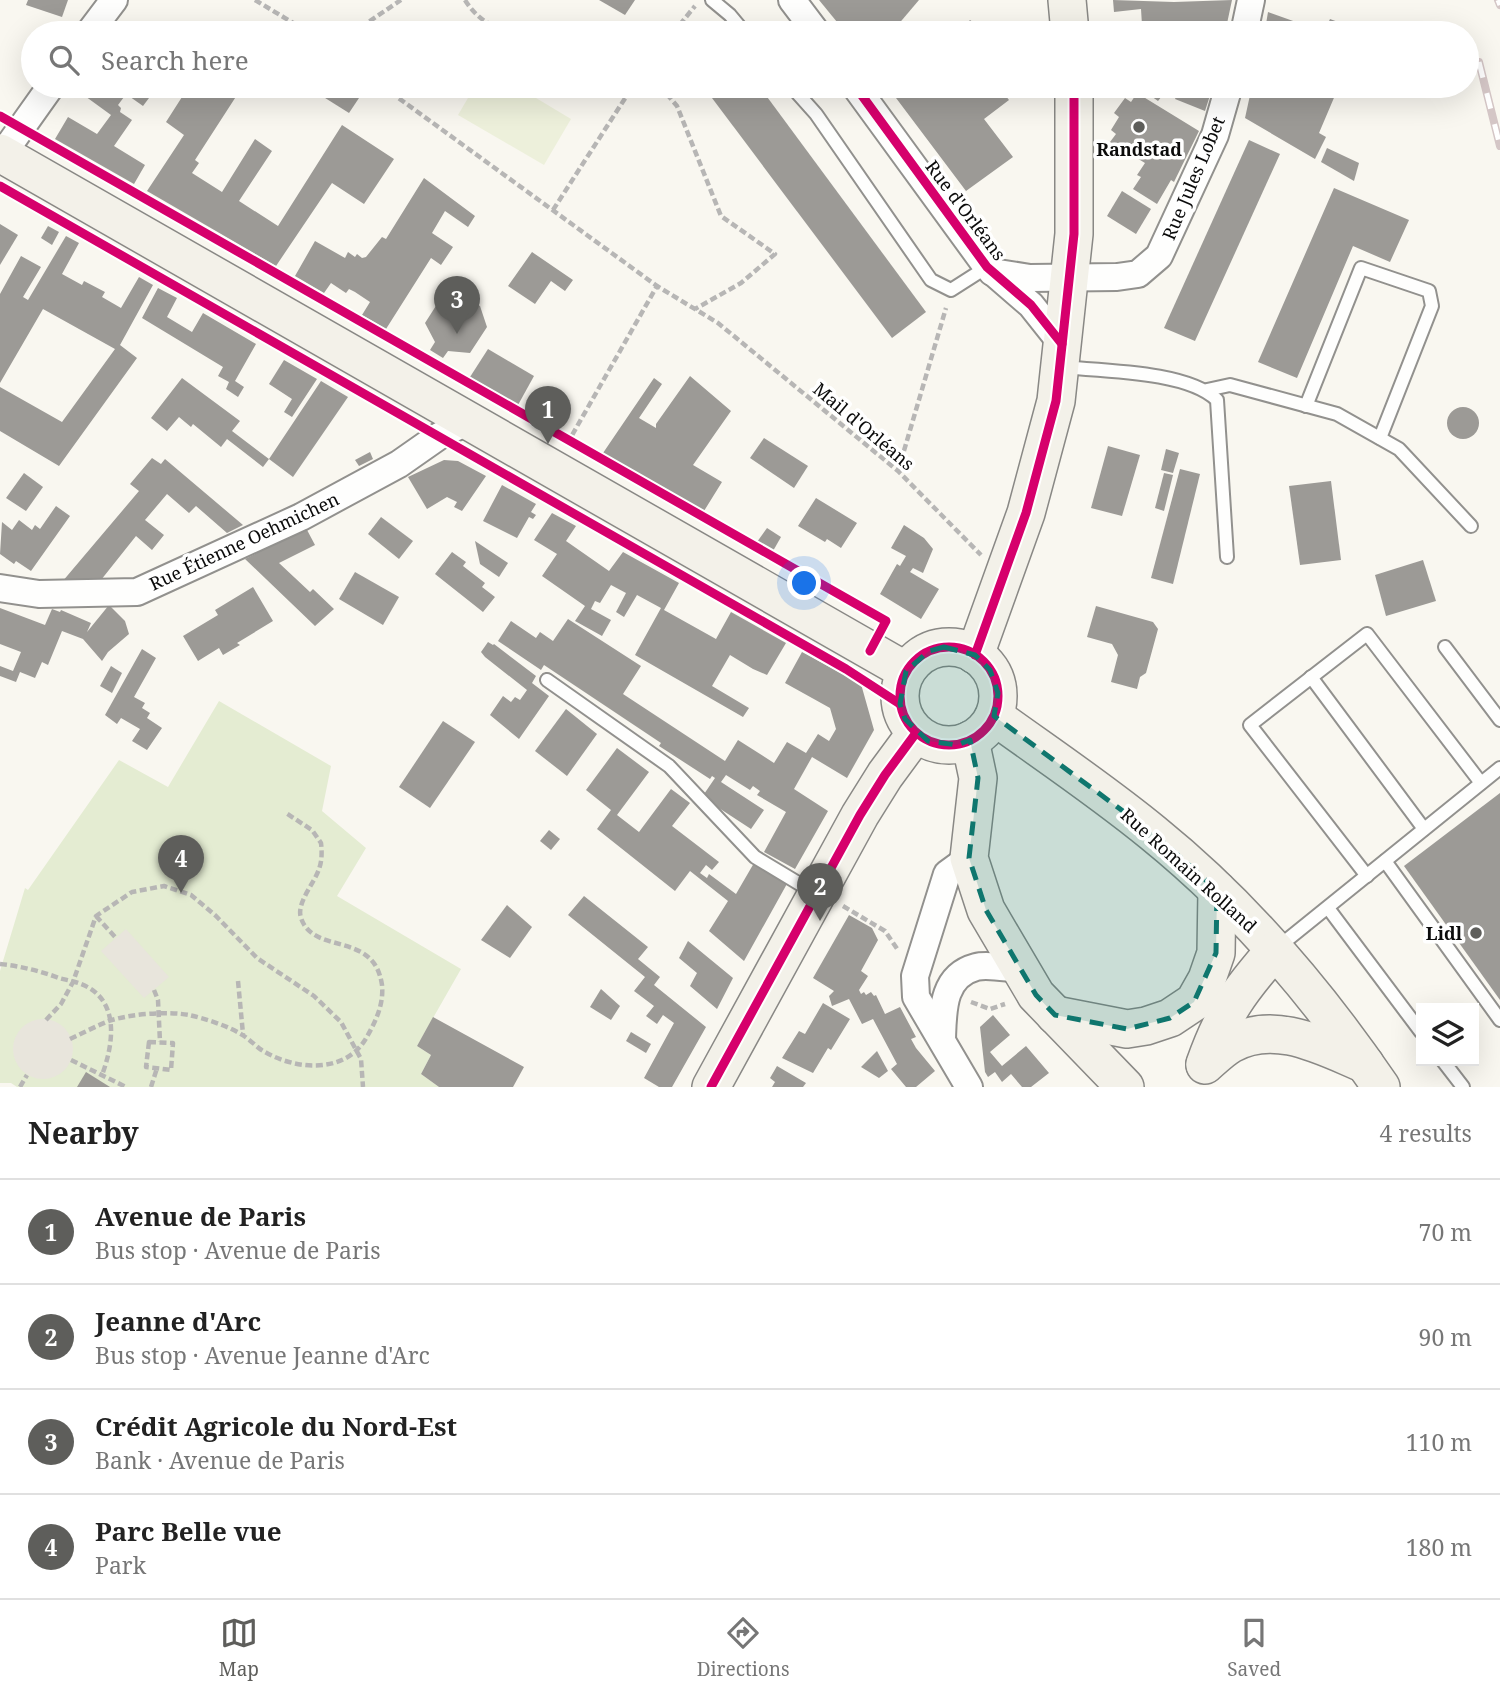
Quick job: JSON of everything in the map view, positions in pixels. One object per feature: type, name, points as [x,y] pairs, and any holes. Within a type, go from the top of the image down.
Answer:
[{"type":"main road","points":[[1067,0],[1069,21]]},
{"type":"main road","points":[[975,655],[1026,513],[1056,401],[1074,234],[1074,98]]},
{"type":"main road","points":[[1,154],[468,421],[559,447],[906,671]]},
{"type":"main road","points":[[959,648],[975,655],[990,670],[996,681],[998,704],[982,728],[957,745],[928,741],[916,733],[905,719],[900,704],[906,671],[929,651],[959,648]]},
{"type":"main road","points":[[982,728],[969,858],[986,910],[1036,995],[1125,1087]]},
{"type":"main road","name":"Rue Romain Rolland","points":[[982,728],[1070,769],[1154,834],[1245,917],[1316,998],[1374,1076]]},
{"type":"main road","points":[[711,1087],[878,785],[916,733]]},
{"type":"main road","points":[[1055,1015],[1127,1029],[1170,1018],[1194,1002],[1208,979],[1216,953],[1217,890]]},
{"type":"main road","points":[[1201,1076],[1227,1009],[1275,950]]},
{"type":"main road","points":[[1201,1076],[1231,1044],[1251,1037],[1278,1034],[1298,1036],[1374,1076]]},
{"type":"street","points":[[98,21],[114,0]]},
{"type":"street","points":[[792,0],[808,21]]},
{"type":"street","points":[[1247,21],[1251,0]]},
{"type":"street","points":[[1,154],[42,98]]},
{"type":"street","name":"Rue d'Orléans","points":[[864,98],[990,269],[1031,305],[1061,355]]},
{"type":"street","name":"Rue Jules Lobet","points":[[1069,278],[1138,274],[1159,256],[1215,135],[1226,98]]},
{"type":"street","name":"Rue d'Orléans","points":[[990,269],[1030,278],[1069,278]]},
{"type":"street","name":"Rue Étienne Oehmichen","points":[[0,588],[39,594],[137,592],[302,517],[399,464],[439,436],[468,421]]},
{"type":"street","points":[[969,858],[947,874],[915,976],[916,998],[969,1087]]},
{"type":"street","points":[[942,1040],[946,993],[961,974],[977,966],[1019,969]]},
{"type":"lane","points":[[712,0],[734,21]]},
{"type":"lane","points":[[802,98],[816,114],[931,280],[951,290],[990,269]]},
{"type":"lane","points":[[1306,406],[1361,268],[1429,291],[1432,306],[1380,438]]},
{"type":"lane","points":[[1061,355],[1180,379],[1207,390],[1217,400],[1227,557]]},
{"type":"lane","points":[[1207,390],[1230,386],[1337,414],[1399,449],[1471,526]]},
{"type":"lane","points":[[1367,876],[1251,724],[1367,634],[1481,783]]},
{"type":"lane","points":[[1445,647],[1500,720]]},
{"type":"lane","points":[[1311,677],[1424,829]]},
{"type":"lane","points":[[547,680],[669,766],[755,857],[817,894]]},
{"type":"lane","points":[[1275,950],[1500,768]]},
{"type":"lane","points":[[1385,861],[1500,1020]]},
{"type":"lane","points":[[1328,908],[1416,1025]]},
{"type":"lane","points":[[1447,1066],[1463,1087]]},
{"type":"path","points":[[255,0],[290,21]]},
{"type":"path","points":[[370,21],[401,0]]},
{"type":"path","points":[[465,0],[474,14],[485,21]]},
{"type":"path","points":[[683,21],[700,0]]},
{"type":"path","points":[[553,210],[625,98]]},
{"type":"path","points":[[670,98],[677,106],[721,216],[775,254],[741,283],[695,309]]},
{"type":"path","points":[[559,447],[657,286]]},
{"type":"path","points":[[898,471],[951,290]]},
{"type":"path","points":[[559,447],[581,447]]},
{"type":"path","points":[[71,1039],[111,1020],[159,1014],[188,1015],[243,1035],[262,1050],[291,1063],[318,1067],[357,1052],[373,1026],[381,1006],[382,987],[378,967],[362,951],[327,940],[306,927],[300,917],[302,906],[320,869],[321,843],[312,831],[286,813]]},
{"type":"path","points":[[46,1020],[61,1004],[73,982],[96,916],[132,892],[164,886],[191,895],[257,958],[314,996],[341,1022],[361,1059],[363,1087]]},
{"type":"path","points":[[96,916],[116,939]]},
{"type":"path","points":[[0,964],[34,970],[82,984],[96,994],[106,1005],[111,1020],[109,1057],[102,1075]]},
{"type":"path","points":[[238,981],[243,1035]]},
{"type":"path","points":[[154,990],[158,1000],[160,1042]]},
{"type":"path","points":[[149,1042],[173,1044],[171,1070],[157,1068],[146,1067],[149,1042]]},
{"type":"path","points":[[71,1060],[127,1087]]},
{"type":"path","points":[[151,1087],[157,1068]]},
{"type":"path","points":[[20,1087],[27,1074]]},
{"type":"highlighted area","points":[[944,647],[975,655],[990,670],[998,693],[994,716],[1154,834],[1217,890],[1216,953],[1194,1002],[1170,1018],[1127,1029],[1055,1015],[1036,995],[986,910],[969,858],[978,778],[970,740],[957,745],[928,741],[905,719],[900,704],[906,671],[929,651]]},
{"type":"green space","points":[[468,98],[536,98],[571,119],[544,165],[458,115]]},
{"type":"green space","points":[[219,701],[331,766],[322,811],[366,848],[337,896],[461,969],[417,1046],[431,1055],[421,1074],[439,1087],[17,1087],[11,1083],[0,1083],[0,971],[25,888],[28,890],[119,760],[168,787]]},
{"type":"shaded area","points":[[126,929],[169,977],[144,998],[101,951]]},
{"type":"shaded area","points":[[43,1019],[64,1028],[73,1049],[64,1070],[43,1079],[22,1070],[13,1049],[22,1028]]},
{"type":"building","points":[[28,0],[68,0],[62,17],[26,5]]},
{"type":"building","points":[[599,0],[635,0],[625,15]]},
{"type":"building","points":[[819,0],[919,0],[901,21],[836,21]]},
{"type":"building","points":[[1113,0],[1232,0],[1228,21],[1142,21],[1141,9],[1114,12]]},
{"type":"building","points":[[1268,12],[1293,21],[1266,21]]},
{"type":"building","points":[[88,98],[123,98],[118,105],[120,112],[132,120],[114,146],[145,165],[134,184],[55,139],[68,117],[97,134],[111,115]]},
{"type":"building","points":[[132,98],[149,98],[143,106]]},
{"type":"building","points":[[181,98],[235,98],[195,160],[199,163],[192,173],[222,192],[255,139],[272,151],[239,201],[278,226],[342,125],[394,159],[364,204],[332,183],[276,266],[147,191],[184,135],[166,122]]},
{"type":"building","points":[[325,98],[359,98],[349,113]]},
{"type":"building","points":[[712,98],[768,98],[926,312],[892,338]]},
{"type":"building","points":[[896,98],[1009,100],[984,119],[1013,157],[966,191]]},
{"type":"building","points":[[1125,98],[1131,102],[1134,98],[1145,98],[1199,131],[1174,182],[1171,180],[1157,204],[1133,189],[1141,177],[1137,175],[1145,163],[1110,142],[1116,134],[1111,130],[1119,117],[1114,113]]},
{"type":"building","points":[[1175,98],[1209,98],[1205,111]]},
{"type":"building","points":[[1249,98],[1334,98],[1319,133],[1326,137],[1315,159],[1245,118]]},
{"type":"building","points":[[1249,140],[1280,154],[1195,341],[1164,328]]},
{"type":"building","points":[[1327,148],[1359,163],[1354,181],[1321,162]]},
{"type":"building","points":[[424,178],[475,216],[468,227],[445,211],[432,233],[453,247],[441,265],[431,258],[386,329],[362,315],[370,302],[355,292],[349,289],[346,293],[331,283],[324,293],[295,276],[315,241],[345,258],[348,252],[355,257],[357,254],[362,258],[366,257],[382,237],[386,239]]},
{"type":"building","points":[[1334,188],[1409,220],[1390,262],[1353,246],[1297,378],[1258,362]]},
{"type":"building","points":[[1122,191],[1151,209],[1136,234],[1107,216]]},
{"type":"building","points":[[0,224],[18,235],[0,265]]},
{"type":"building","points":[[48,226],[59,232],[52,245],[41,238]]},
{"type":"building","points":[[66,236],[79,243],[62,274],[82,285],[84,281],[105,292],[102,297],[121,308],[139,277],[153,285],[120,345],[137,358],[59,466],[0,431],[0,387],[62,422],[115,349],[43,309],[0,383],[0,294],[21,256],[41,267],[23,297],[28,300]]},
{"type":"building","points":[[532,252],[573,280],[565,291],[551,281],[535,304],[508,286]]},
{"type":"building","points":[[158,288],[177,298],[167,317],[192,332],[203,313],[256,344],[235,381],[244,387],[238,397],[226,389],[229,382],[218,376],[223,367],[142,318]]},
{"type":"building","points":[[463,295],[480,306],[487,327],[470,353],[448,351],[443,358],[430,350],[435,342],[425,323],[441,298]]},
{"type":"building","points":[[488,349],[534,376],[518,405],[470,377]]},
{"type":"building","points":[[284,360],[317,379],[292,417],[284,412],[292,399],[269,384]]},
{"type":"building","points":[[690,376],[731,411],[693,465],[722,482],[704,511],[603,453],[654,378],[662,384],[639,418],[656,428],[656,424]]},
{"type":"building","points":[[182,378],[240,421],[232,431],[269,459],[263,467],[227,439],[221,447],[193,424],[191,427],[179,417],[167,431],[151,418]]},
{"type":"building","points":[[321,381],[348,397],[293,477],[269,459]]},
{"type":"building","points":[[1463,407],[1475,411],[1479,423],[1475,435],[1463,439],[1451,435],[1447,423],[1451,411]]},
{"type":"building","points":[[764,438],[808,466],[794,488],[750,458]]},
{"type":"building","points":[[1108,446],[1140,455],[1122,516],[1091,508]]},
{"type":"building","points":[[1166,449],[1179,453],[1173,473],[1161,470]]},
{"type":"building","points":[[370,452],[373,459],[359,466],[355,460]]},
{"type":"building","points":[[152,458],[161,464],[165,459],[243,525],[227,533],[196,506],[189,513],[167,494],[145,520],[164,535],[152,550],[136,536],[97,585],[62,582],[139,491],[130,484]]},
{"type":"building","points":[[444,460],[458,461],[486,476],[462,511],[454,507],[457,502],[447,497],[427,509],[408,477]]},
{"type":"building","points":[[1180,469],[1200,474],[1173,584],[1151,578]]},
{"type":"building","points":[[24,473],[43,487],[26,511],[6,498]]},
{"type":"building","points":[[1164,473],[1173,475],[1164,511],[1155,508]]},
{"type":"building","points":[[1331,481],[1341,560],[1300,565],[1289,486]]},
{"type":"building","points":[[502,485],[536,504],[531,512],[536,515],[533,519],[529,517],[517,538],[483,521]]},
{"type":"building","points":[[816,498],[857,523],[841,548],[798,526]]},
{"type":"building","points":[[56,506],[70,516],[31,571],[0,554],[2,522],[12,530],[19,520],[32,530],[35,525],[40,529]]},
{"type":"building","points":[[552,513],[576,526],[566,541],[609,571],[623,552],[679,583],[664,610],[716,639],[731,612],[786,643],[767,675],[730,655],[712,686],[749,708],[743,717],[635,655],[661,608],[637,595],[624,617],[616,612],[626,593],[611,585],[600,603],[595,601],[591,609],[611,620],[602,636],[575,621],[585,606],[542,576],[557,554],[534,540]]},
{"type":"building","points":[[381,517],[413,541],[399,559],[368,534]]},
{"type":"building","points":[[904,525],[924,538],[933,549],[923,573],[913,568],[910,572],[939,589],[921,619],[880,594],[897,564],[900,566],[906,556],[891,548]]},
{"type":"building","points":[[306,528],[315,545],[279,563],[310,592],[313,589],[334,609],[315,626],[245,559]]},
{"type":"building","points":[[767,528],[781,537],[773,551],[757,542]]},
{"type":"building","points":[[475,541],[508,563],[499,577],[480,564]]},
{"type":"building","points":[[452,552],[466,562],[463,566],[485,583],[482,587],[495,597],[483,612],[435,574]]},
{"type":"building","points":[[1423,560],[1436,601],[1386,616],[1375,575]]},
{"type":"building","points":[[355,572],[399,597],[383,625],[339,599]]},
{"type":"building","points":[[253,587],[273,621],[223,655],[219,648],[198,661],[183,636],[218,615],[215,610]]},
{"type":"building","points":[[109,605],[125,621],[129,634],[108,652],[102,661],[83,639],[62,631],[48,665],[42,662],[35,678],[20,672],[16,682],[0,676],[0,666],[13,671],[21,652],[0,644],[0,608],[45,625],[52,609],[61,610],[91,623],[87,632]]},
{"type":"building","points":[[1096,606],[1153,622],[1158,629],[1146,673],[1140,677],[1137,689],[1111,682],[1118,655],[1112,644],[1087,637]]},
{"type":"building","points":[[568,619],[641,666],[623,694],[725,761],[738,740],[774,763],[787,742],[806,753],[818,734],[829,741],[836,729],[830,708],[785,683],[802,652],[861,684],[874,730],[847,778],[812,757],[794,789],[828,811],[795,869],[764,852],[786,812],[757,795],[760,791],[753,786],[750,790],[726,775],[721,782],[764,810],[751,829],[702,797],[715,778],[712,776],[710,779],[659,746],[661,743],[544,665],[541,670],[498,641],[511,621],[536,638],[540,632],[553,641]]},
{"type":"building","points":[[488,642],[536,676],[532,683],[549,696],[519,739],[490,715],[503,696],[511,702],[515,697],[520,700],[527,690],[485,657],[481,652]]},
{"type":"building","points":[[142,649],[156,658],[134,697],[145,703],[142,708],[150,713],[147,718],[162,728],[147,750],[132,741],[140,729],[121,718],[117,724],[105,715]]},
{"type":"building","points":[[111,666],[122,673],[112,693],[100,686]]},
{"type":"building","points":[[566,709],[597,734],[567,776],[535,751]]},
{"type":"building","points":[[443,721],[475,742],[430,808],[399,787]]},
{"type":"building","points":[[617,748],[649,772],[617,815],[639,832],[671,789],[690,803],[672,826],[719,862],[712,870],[706,865],[700,873],[707,878],[709,874],[736,894],[754,863],[788,882],[744,961],[709,931],[728,901],[690,871],[675,891],[597,829],[611,810],[586,790]]},
{"type":"building","name":"Lidl","points":[[1500,793],[1500,1000],[1404,866]]},
{"type":"building","points":[[549,830],[560,839],[551,850],[540,841]]},
{"type":"building","points":[[584,896],[648,947],[638,959],[660,977],[654,985],[706,1027],[672,1087],[659,1087],[644,1078],[674,1023],[663,1015],[657,1024],[646,1016],[654,1006],[634,991],[645,977],[568,915]]},
{"type":"building","points":[[507,905],[532,927],[510,958],[481,940]]},
{"type":"building","points":[[849,915],[872,928],[878,940],[861,971],[868,976],[859,990],[861,994],[871,992],[876,995],[885,1014],[900,1007],[916,1037],[911,1039],[935,1071],[916,1087],[906,1087],[891,1069],[897,1064],[873,1019],[862,1024],[849,999],[832,1006],[829,996],[834,991],[813,978]]},
{"type":"building","points":[[688,941],[733,978],[717,1009],[690,986],[697,973],[679,958]]},
{"type":"building","points":[[601,989],[620,1006],[611,1020],[590,1007]]},
{"type":"building","points":[[823,1003],[850,1019],[813,1073],[782,1058],[799,1031],[805,1034]]},
{"type":"building","points":[[993,1015],[1010,1035],[990,1052],[1002,1066],[1026,1046],[1049,1073],[1031,1087],[1022,1087],[1011,1074],[1002,1082],[995,1072],[988,1077],[985,1072],[980,1027]]},
{"type":"building","points":[[433,1017],[524,1067],[513,1087],[439,1087],[421,1074],[431,1055],[417,1046]]},
{"type":"building","points":[[631,1032],[651,1044],[646,1053],[626,1041]]},
{"type":"building","points":[[877,1051],[888,1071],[879,1078],[861,1067]]},
{"type":"building","points":[[777,1066],[806,1083],[803,1087],[772,1087],[775,1082],[770,1078]]},
{"type":"building","points":[[86,1072],[110,1087],[77,1087]]},
{"type":"railway","points":[[1498,0],[1500,5]]},
{"type":"railway","points":[[1479,62],[1500,146]]},
{"type":"cycle path","points":[[864,98],[987,267],[1031,305],[1062,344]]},
{"type":"cycle path","points":[[975,655],[1026,513],[1056,401],[1074,234],[1074,98]]},
{"type":"cycle path","points":[[0,116],[886,621],[870,651]]},
{"type":"cycle path","points":[[0,186],[846,669],[900,704]]},
{"type":"cycle path","points":[[949,647],[968,651],[984,661],[994,677],[998,696],[994,715],[984,731],[968,741],[949,745],[930,741],[914,731],[904,715],[900,696],[904,677],[914,661],[930,651],[949,647]]},
{"type":"cycle path","points":[[711,1087],[860,815],[916,733]]},
{"type":"place","name":"Randstad","points":[[1139,127]]},
{"type":"place","name":"Crédit Agricole du Nord-Est","points":[[457,334]]},
{"type":"place","name":"Avenue de Paris","points":[[548,444]]},
{"type":"place","name":"Parc Belle vue","points":[[181,893]]},
{"type":"place","name":"Jeanne d'Arc","points":[[820,921]]},
{"type":"place","name":"Lidl","points":[[1476,933]]}]
